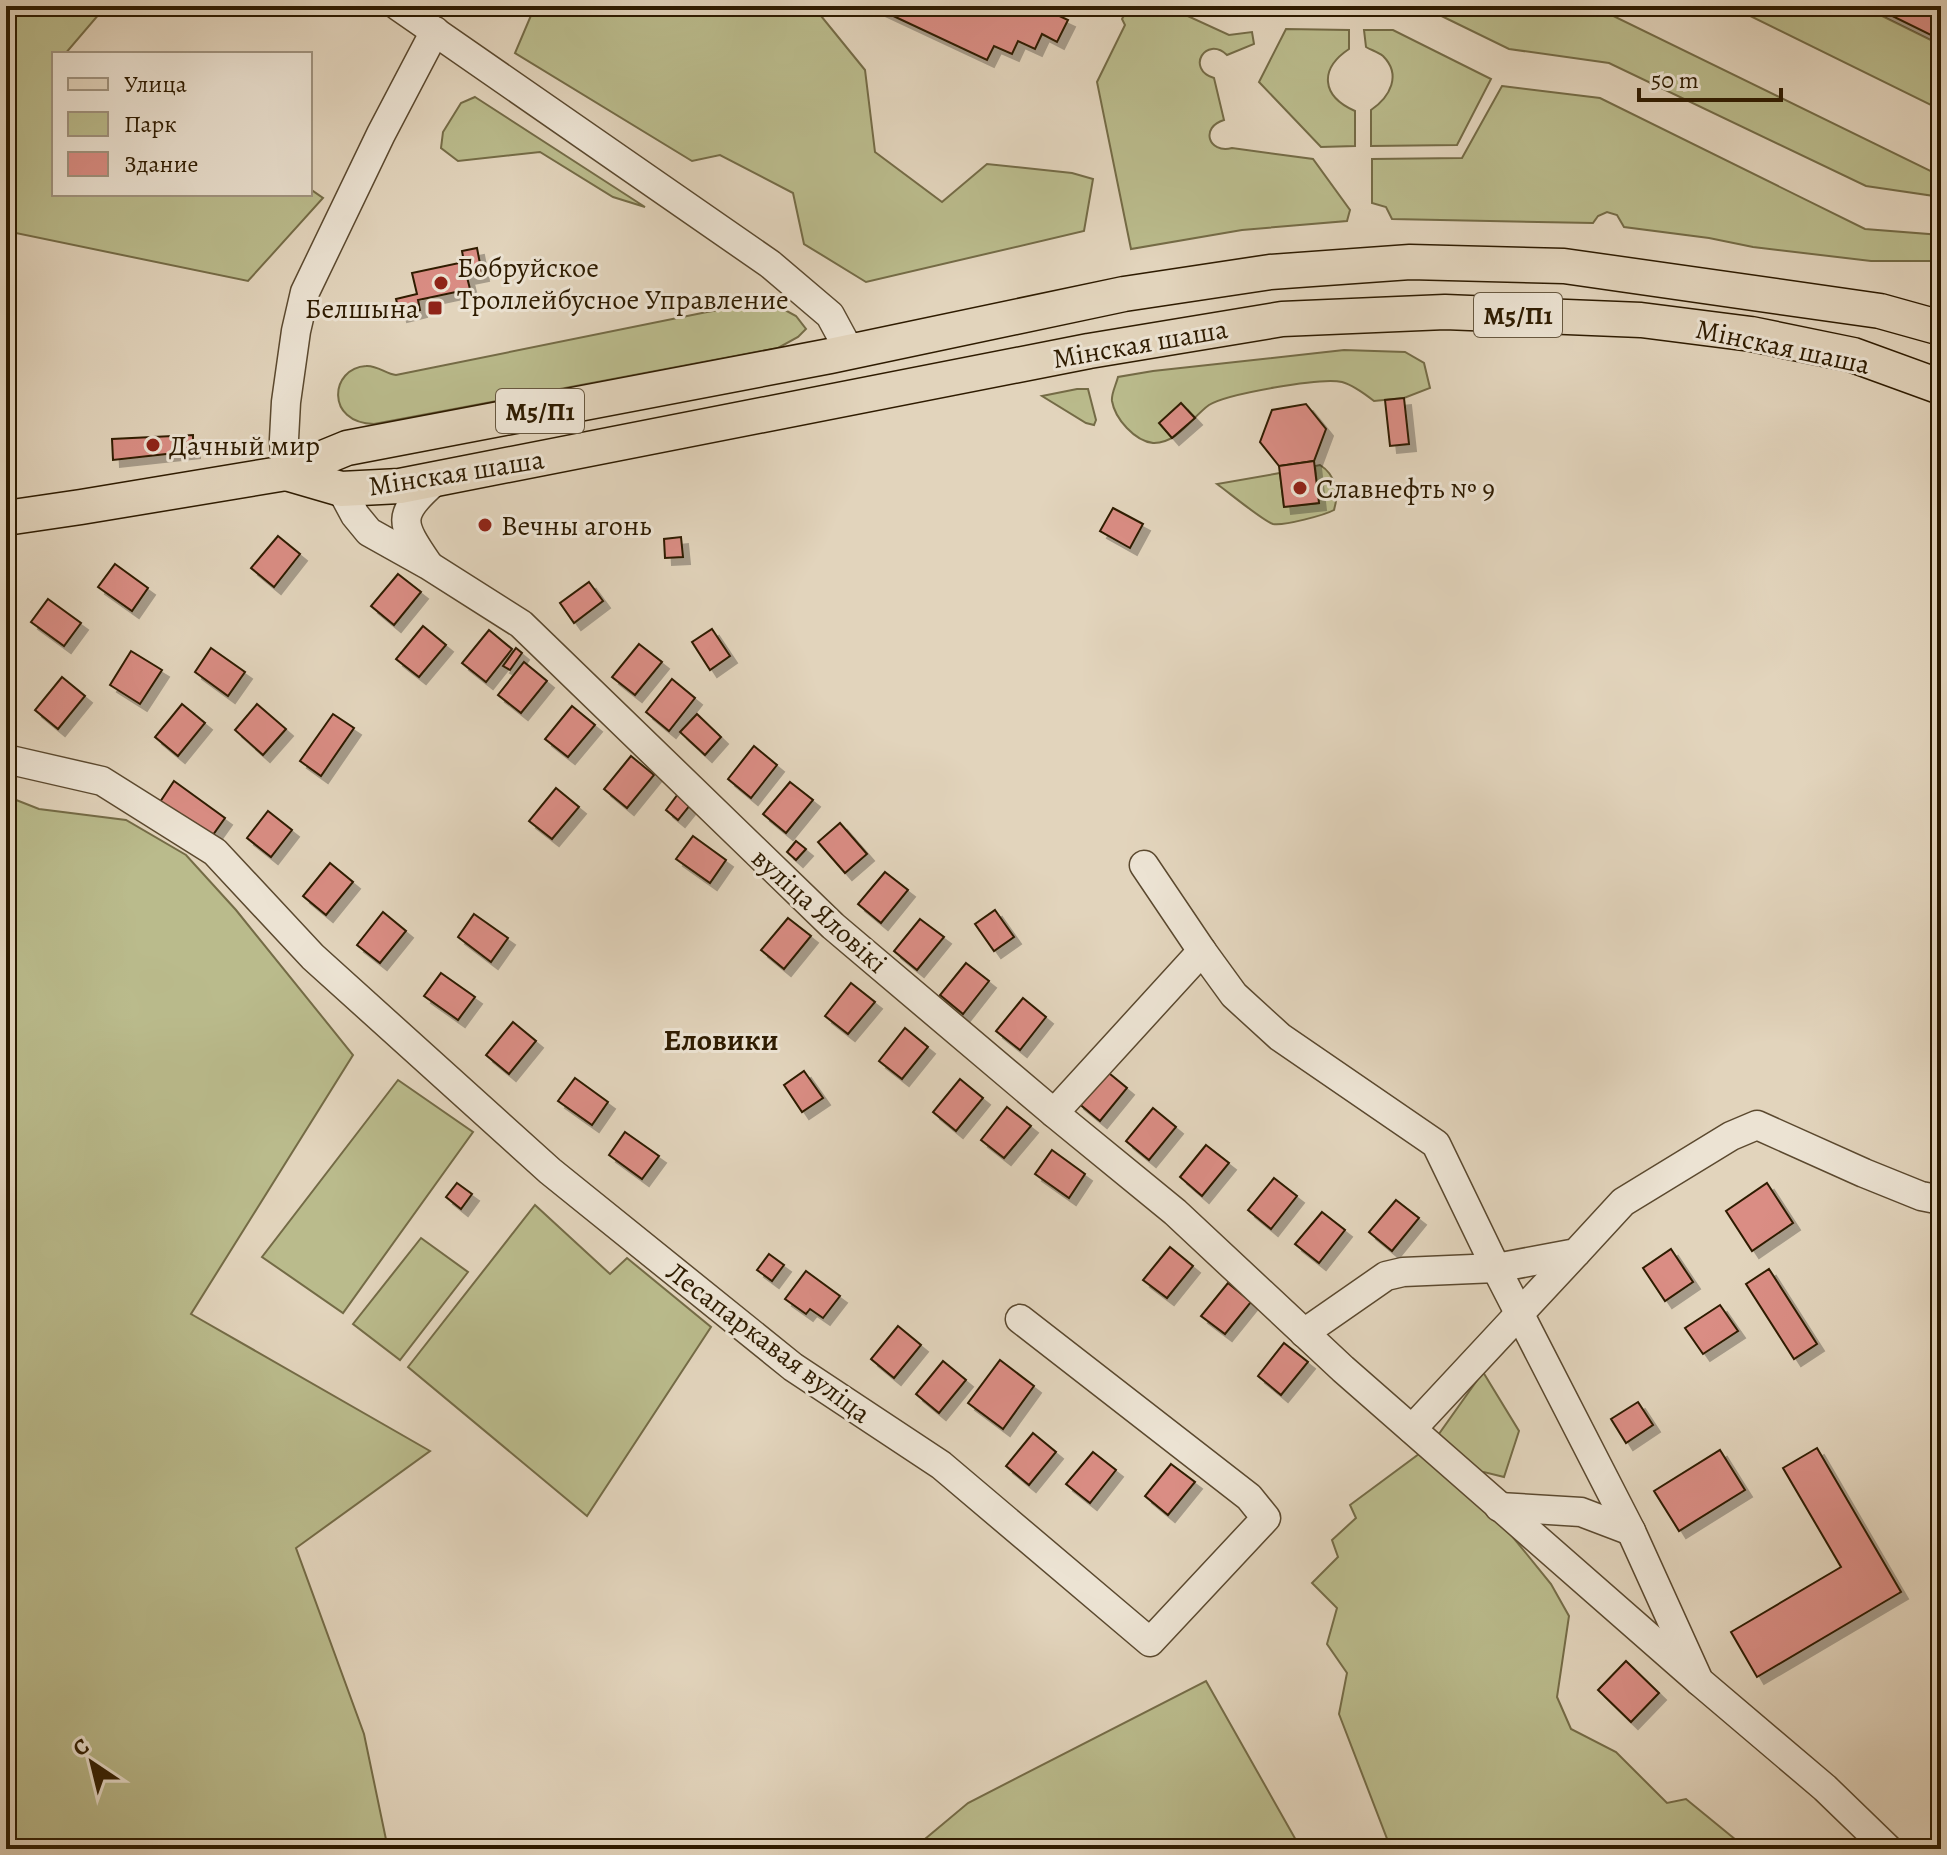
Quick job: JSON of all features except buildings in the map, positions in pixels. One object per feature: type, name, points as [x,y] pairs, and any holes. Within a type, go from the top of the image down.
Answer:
[{"type":"main road","name":"Мінская шаша","points":[[347,448],[840,354],[1124,294],[1270,272],[1410,262],[1564,266],[1880,311],[1941,328]]},
{"type":"main road","name":"Мінская шаша","points":[[341,489],[435,481],[1089,351],[1282,319],[1445,312],[1641,320],[1751,334],[1853,355],[1941,387]]},
{"type":"main road","points":[[837,400],[820,393],[815,377],[816,368],[822,360],[840,354]]},
{"type":"main road","points":[[734,374],[743,376],[756,389],[755,406],[742,419]]},
{"type":"main road","name":"М5/П1","points":[[6,518],[286,473],[347,448]]},
{"type":"main road","points":[[341,489],[334,481],[332,467],[347,448]]},
{"type":"main road","name":"М5/П1","points":[[286,473],[341,489]]},
{"type":"street","points":[[398,6],[770,264],[830,315],[840,354]]},
{"type":"street","points":[[286,473],[286,402],[305,292],[381,134],[435,31]]},
{"type":"street","points":[[428,565],[406,529],[406,514],[416,497],[435,481]]},
{"type":"street","name":"вуліца Яловікі","points":[[341,489],[355,515],[369,532],[521,624],[833,926],[1175,1212],[1304,1333],[1499,1507],[1825,1788],[1888,1849]]},
{"type":"street","name":"Лесапаркавая вуліца","points":[[6,759],[102,781],[215,852],[313,957],[550,1171],[793,1367],[941,1465],[1150,1642],[1266,1518],[1249,1497],[1020,1319]]},
{"type":"street","points":[[1144,865],[1234,995],[1280,1037],[1436,1144],[1631,1531],[1699,1681]]},
{"type":"street","points":[[1054,1113],[1202,951]]},
{"type":"street","points":[[1412,1429],[1623,1202],[1731,1136],[1757,1125],[1878,1179],[1921,1196],[1941,1200]]},
{"type":"street","points":[[1304,1333],[1386,1276],[1403,1272],[1496,1268],[1576,1253]]},
{"type":"street","points":[[1499,1507],[1581,1512],[1631,1531]]},
{"type":"green space","points":[[6,6],[106,6],[67,52],[52,52],[52,196],[312,196],[312,190],[323,198],[248,281],[6,231]]},
{"type":"green space","points":[[535,6],[813,6],[865,70],[875,152],[942,202],[987,164],[1072,173],[1093,179],[1084,231],[866,282],[804,244],[793,193],[720,155],[692,161],[515,53]]},
{"type":"green space","points":[[1129,6],[1166,6],[1229,35],[1252,32],[1254,44],[1227,55],[1212,49],[1206,51],[1200,61],[1205,74],[1214,78],[1224,120],[1212,128],[1210,139],[1217,147],[1224,149],[1313,159],[1350,210],[1347,221],[1242,230],[1131,249],[1097,82],[1125,25],[1122,19]]},
{"type":"green space","points":[[1421,6],[1593,6],[1941,176],[1941,197],[1866,186],[1609,63],[1509,49]]},
{"type":"green space","points":[[1730,6],[1862,6],[1941,45],[1941,110]]},
{"type":"green space","points":[[1286,29],[1349,30],[1349,49],[1332,65],[1328,82],[1336,98],[1355,111],[1355,146],[1321,147],[1259,82]]},
{"type":"green space","points":[[1364,30],[1393,30],[1491,79],[1457,145],[1371,146],[1371,110],[1384,99],[1393,78],[1389,63],[1383,56],[1366,47]]},
{"type":"green space","points":[[1502,86],[1600,98],[1865,229],[1941,235],[1941,261],[1871,261],[1753,247],[1624,227],[1617,215],[1607,212],[1598,216],[1593,223],[1392,219],[1386,207],[1372,203],[1372,159],[1462,158]]},
{"type":"green space","points":[[475,97],[645,207],[613,197],[540,152],[458,161],[441,148],[443,132],[461,103]]},
{"type":"green space","points":[[774,304],[796,316],[806,329],[778,348],[374,424],[358,421],[347,415],[340,406],[338,395],[345,376],[354,369],[366,366],[396,375],[707,312]]},
{"type":"green space","points":[[1344,350],[1405,352],[1424,363],[1430,388],[1404,398],[1374,401],[1350,385],[1331,381],[1253,392],[1209,405],[1177,435],[1153,443],[1139,438],[1127,428],[1117,415],[1112,401],[1118,377]]},
{"type":"green space","points":[[1088,389],[1096,420],[1094,425],[1042,396]]},
{"type":"green space","points":[[1320,465],[1330,474],[1335,485],[1334,510],[1295,522],[1268,522],[1217,484],[1280,473],[1284,507],[1319,503],[1315,466]]},
{"type":"green space","points":[[6,796],[39,809],[126,820],[186,855],[236,910],[353,1055],[191,1314],[430,1451],[296,1548],[364,1734],[388,1849],[6,1849]]},
{"type":"green space","points":[[398,1080],[473,1132],[343,1313],[262,1257]]},
{"type":"green space","points":[[535,1205],[610,1274],[627,1258],[711,1327],[587,1516],[408,1367]]},
{"type":"green space","points":[[421,1238],[468,1272],[400,1360],[353,1324]]},
{"type":"green space","points":[[1483,1372],[1519,1431],[1504,1477],[1484,1472],[1464,1490],[1512,1536],[1551,1584],[1569,1616],[1557,1697],[1571,1729],[1616,1752],[1667,1803],[1686,1799],[1747,1849],[1391,1849],[1339,1714],[1347,1673],[1327,1644],[1337,1608],[1312,1583],[1338,1557],[1332,1540],[1356,1518],[1350,1505],[1431,1445]]},
{"type":"green space","points":[[1206,1681],[1301,1849],[913,1849],[968,1803]]},
{"type":"place","name":"Бобруйское Троллейбусное Управление","points":[[441,283]]},
{"type":"place","name":"Белшына","points":[[435,308]]},
{"type":"place","name":"Дачный мир","points":[[153,445]]},
{"type":"place","name":"Славнефть № 9","points":[[1300,488]]},
{"type":"place","name":"Вечны агонь","points":[[485,525]]},
{"type":"district","name":"Еловики","points":[[721,1040]]}]
